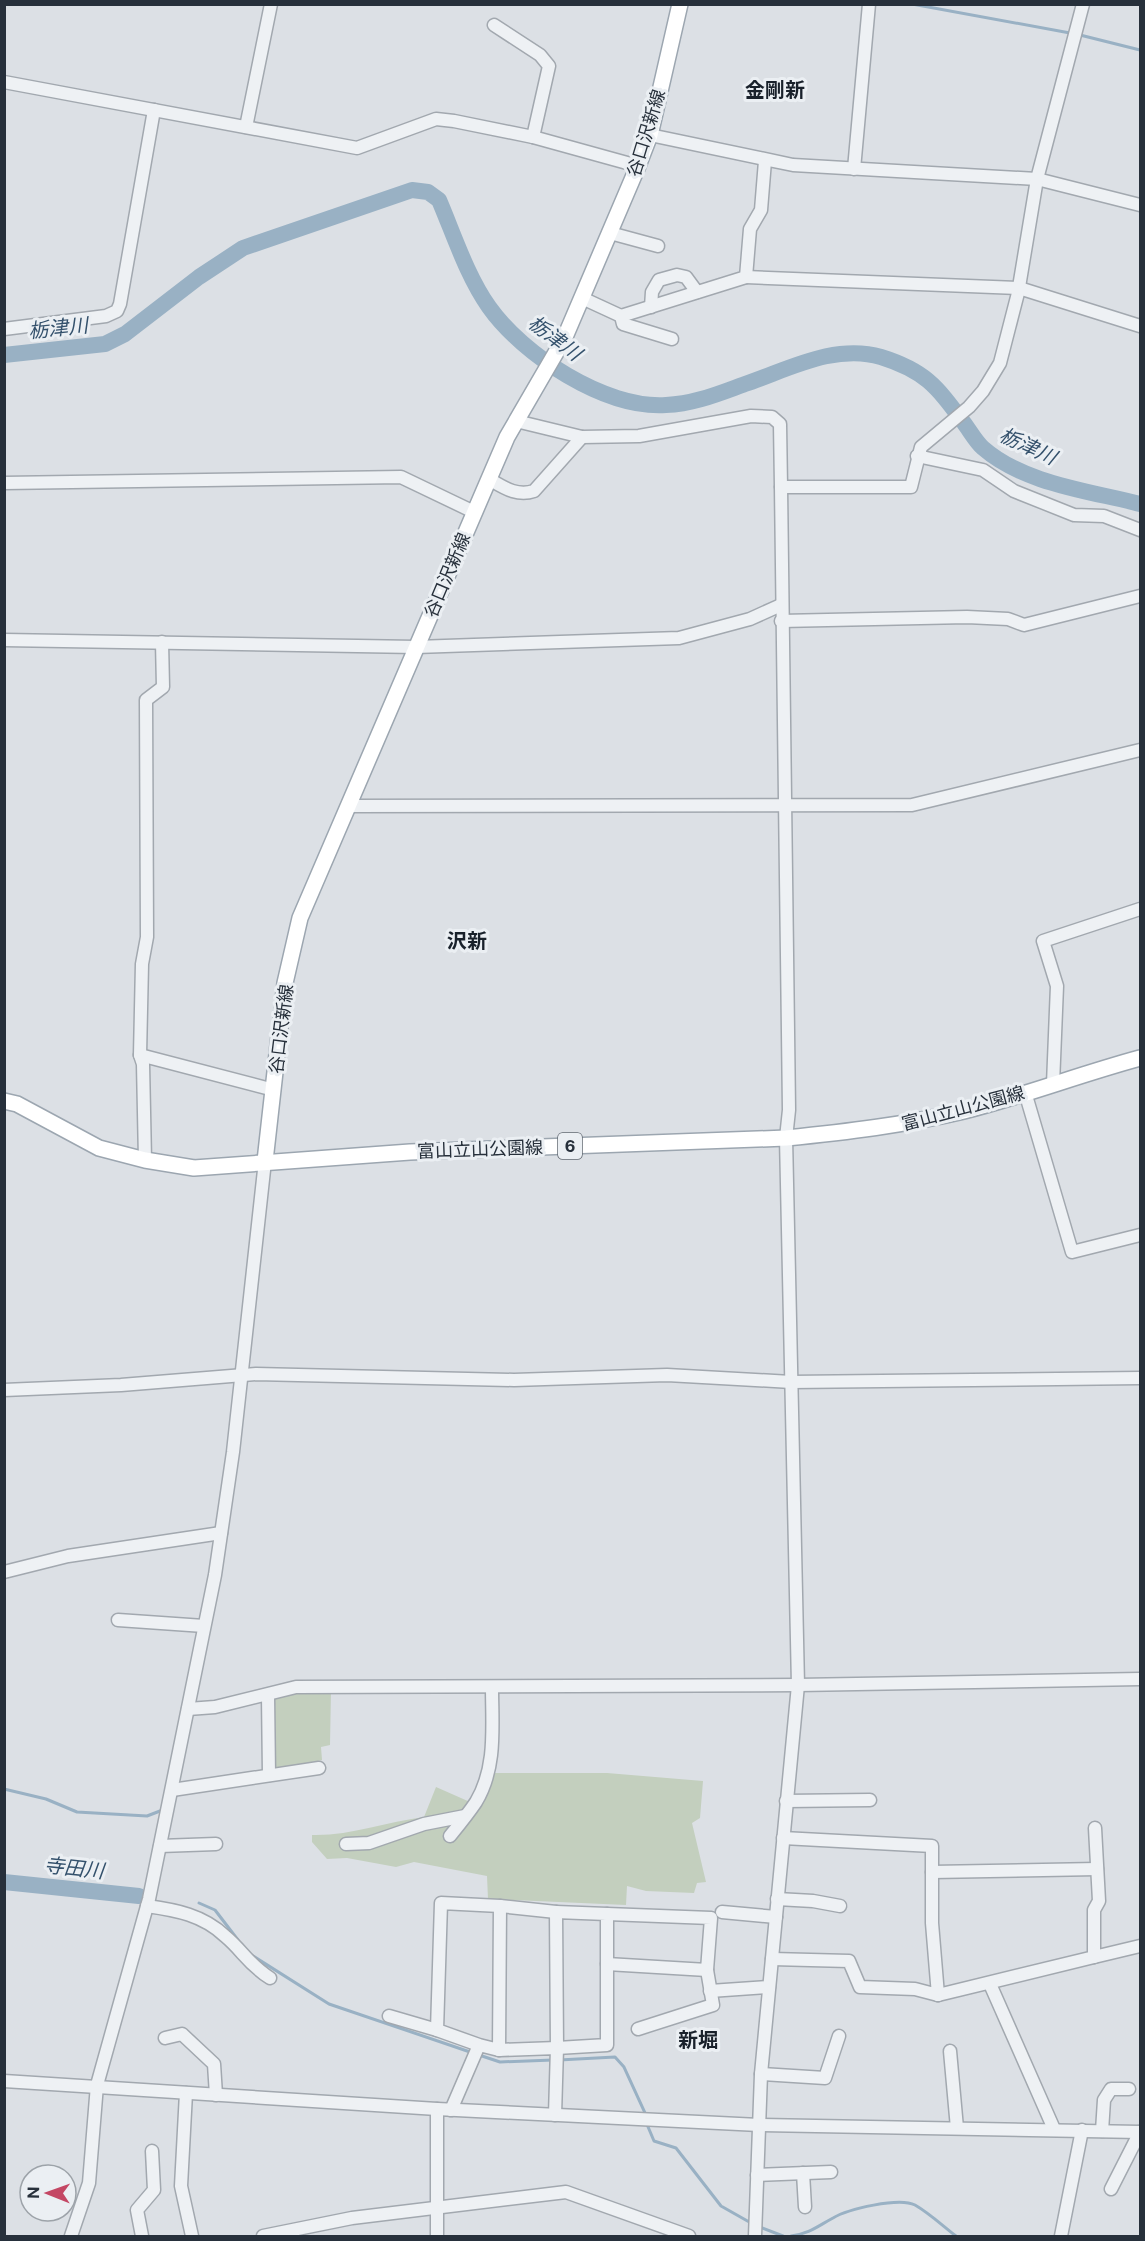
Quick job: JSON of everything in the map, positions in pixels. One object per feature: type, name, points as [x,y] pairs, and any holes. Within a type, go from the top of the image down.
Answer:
[{"type":"main road","name":"谷口沢新線","points":[[266,1161],[291,950],[300,918],[474,512],[516,421],[565,337],[638,166],[650,135],[680,4]]},
{"type":"main road","name":"富山立山公園線","points":[[4,1101],[17,1104],[99,1148],[145,1160],[194,1168],[410,1152],[786,1138],[894,1126],[965,1111],[1140,1058]]},
{"type":"street","points":[[246,127],[271,4]]},
{"type":"street","points":[[854,169],[869,4]]},
{"type":"street","points":[[781,488],[911,487],[921,447],[969,407],[983,391],[1000,363],[1019,288],[1037,179],[1083,4]]},
{"type":"street","points":[[494,25],[540,55],[549,66],[533,137]]},
{"type":"street","points":[[4,82],[357,148],[436,119],[533,137],[638,166]]},
{"type":"street","points":[[4,329],[106,316],[117,311],[154,110]]},
{"type":"street","points":[[650,135],[765,161],[854,169],[1037,179],[1140,205]]},
{"type":"street","points":[[746,277],[750,229],[761,210],[765,161]]},
{"type":"street","points":[[610,233],[658,246]]},
{"type":"street","points":[[651,307],[652,292],[659,280],[666,277],[686,277],[697,292]]},
{"type":"street","points":[[582,298],[621,316],[746,277],[1019,288],[1140,326]]},
{"type":"street","points":[[621,316],[623,324],[672,339]]},
{"type":"street","points":[[516,421],[582,437],[608,439],[639,436],[751,416],[772,417],[780,424],[789,1110],[786,1138],[798,1685],[761,2074],[755,2236]]},
{"type":"street","points":[[489,479],[513,492],[525,494],[534,491],[582,437]]},
{"type":"street","points":[[917,456],[984,470],[1014,491],[1074,515],[1104,516],[1140,530]]},
{"type":"street","points":[[4,483],[401,477],[474,512]]},
{"type":"street","points":[[782,621],[967,617],[1008,619],[1024,625],[1140,596]]},
{"type":"street","points":[[4,640],[416,647],[678,638],[750,619],[781,605]]},
{"type":"street","points":[[145,1160],[143,1064],[140,1055],[142,964],[147,937],[146,700],[163,687],[162,642]]},
{"type":"street","points":[[348,806],[912,805],[1140,750]]},
{"type":"street","points":[[1053,1084],[1057,986],[1043,941],[1140,909]]},
{"type":"street","points":[[140,1055],[273,1090]]},
{"type":"street","points":[[1025,1092],[1072,1252],[1140,1235]]},
{"type":"street","points":[[70,2236],[89,2183],[97,2085],[147,1906],[172,1790],[221,1533],[242,1375],[266,1161]]},
{"type":"street","points":[[4,1390],[121,1385],[242,1375],[550,1380],[667,1375],[791,1382],[1140,1378]]},
{"type":"street","points":[[4,1572],[68,1556],[221,1533]]},
{"type":"street","points":[[118,1620],[204,1626]]},
{"type":"street","points":[[188,1709],[215,1707],[268,1696],[296,1687],[798,1685],[1140,1679]]},
{"type":"street","points":[[450,1836],[476,1801],[492,1755],[492,1687]]},
{"type":"street","points":[[268,1696],[269,1775]]},
{"type":"street","points":[[172,1790],[320,1768]]},
{"type":"street","points":[[786,1801],[870,1800]]},
{"type":"street","points":[[346,1844],[369,1843],[406,1829],[465,1816]]},
{"type":"street","points":[[1094,1957],[1094,1910],[1099,1901],[1095,1828]]},
{"type":"street","points":[[783,1838],[932,1846],[932,1923],[938,1995]]},
{"type":"street","points":[[160,1846],[216,1844]]},
{"type":"street","points":[[932,1872],[1097,1869]]},
{"type":"street","points":[[777,1899],[813,1901],[840,1906]]},
{"type":"street","points":[[437,2030],[441,1903],[556,1912],[711,1918],[707,1970],[713,2005],[638,2029]]},
{"type":"street","points":[[147,1906],[185,1913],[213,1925],[227,1937],[252,1966],[270,1978]]},
{"type":"street","points":[[499,2050],[500,1906]]},
{"type":"street","points":[[555,2115],[556,1912]]},
{"type":"street","points":[[722,1912],[776,1917]]},
{"type":"street","points":[[389,2016],[499,2050],[607,2045],[607,1914]]},
{"type":"street","points":[[772,1959],[849,1961],[860,1987],[915,1989],[938,1995],[1140,1946]]},
{"type":"street","points":[[607,1964],[707,1970]]},
{"type":"street","points":[[990,1984],[1054,2129]]},
{"type":"street","points":[[710,1991],[769,1987]]},
{"type":"street","points":[[165,2038],[182,2034],[214,2064],[216,2095]]},
{"type":"street","points":[[761,2074],[825,2078],[839,2036]]},
{"type":"street","points":[[451,2110],[478,2045]]},
{"type":"street","points":[[951,2051],[957,2128]]},
{"type":"street","points":[[4,2081],[97,2085],[451,2110],[759,2125],[1140,2132],[1111,2189]]},
{"type":"street","points":[[1102,2131],[1104,2100],[1110,2089],[1129,2089]]},
{"type":"street","points":[[186,2093],[181,2186],[192,2236]]},
{"type":"street","points":[[437,2109],[437,2236]]},
{"type":"street","points":[[1061,2236],[1082,2130]]},
{"type":"street","points":[[142,2236],[137,2210],[154,2190],[152,2151]]},
{"type":"street","points":[[757,2175],[831,2172]]},
{"type":"street","points":[[803,2173],[806,2207]]},
{"type":"street","points":[[263,2236],[308,2225],[437,2206],[566,2192],[689,2236]]},
{"type":"green space","points":[[296,1690],[331,1690],[330,1745],[321,1747],[322,1760],[273,1770],[273,1698]]},
{"type":"green space","points":[[483,1773],[607,1773],[703,1781],[700,1818],[692,1823],[706,1882],[697,1883],[694,1893],[646,1891],[627,1886],[626,1905],[488,1899],[487,1876],[414,1862],[396,1867],[347,1858],[327,1859],[312,1842],[312,1835],[354,1831],[424,1817],[436,1787],[470,1802]]},
{"type":"waterway","points":[[912,4],[1070,33]]},
{"type":"waterway","points":[[1080,35],[1140,50]]},
{"type":"waterway","name":"栃津川","points":[[4,355],[105,344],[125,334],[199,277],[243,248],[412,190],[428,192],[439,200],[474,282],[489,307],[504,325],[544,360],[567,376],[592,388],[617,398],[642,404],[687,403],[812,360],[846,353],[881,357],[909,368],[929,382],[946,399],[980,446],[999,460],[1058,485],[1140,504]]},
{"type":"waterway","points":[[4,1789],[46,1799],[77,1812],[147,1816],[160,1811]]},
{"type":"waterway","name":"寺田川","points":[[4,1882],[139,1896]]},
{"type":"waterway","points":[[199,1903],[215,1910],[238,1940]]},
{"type":"waterway","points":[[253,1956],[329,2004],[473,2053]]},
{"type":"waterway","points":[[479,2055],[500,2062],[553,2060]]},
{"type":"waterway","points":[[559,2060],[615,2057],[624,2067],[646,2115]]},
{"type":"waterway","points":[[646,2122],[654,2141],[676,2148],[721,2206],[751,2223]]},
{"type":"waterway","points":[[791,2236],[808,2232],[850,2211],[898,2202],[915,2205],[956,2236]]},
{"type":"waterway","points":[[760,2227],[783,2236]]},
{"type":"district","name":"金剛新","points":[[775,90]]},
{"type":"district","name":"沢新","points":[[467,941]]},
{"type":"district","name":"新堀","points":[[698,2040]]}]
